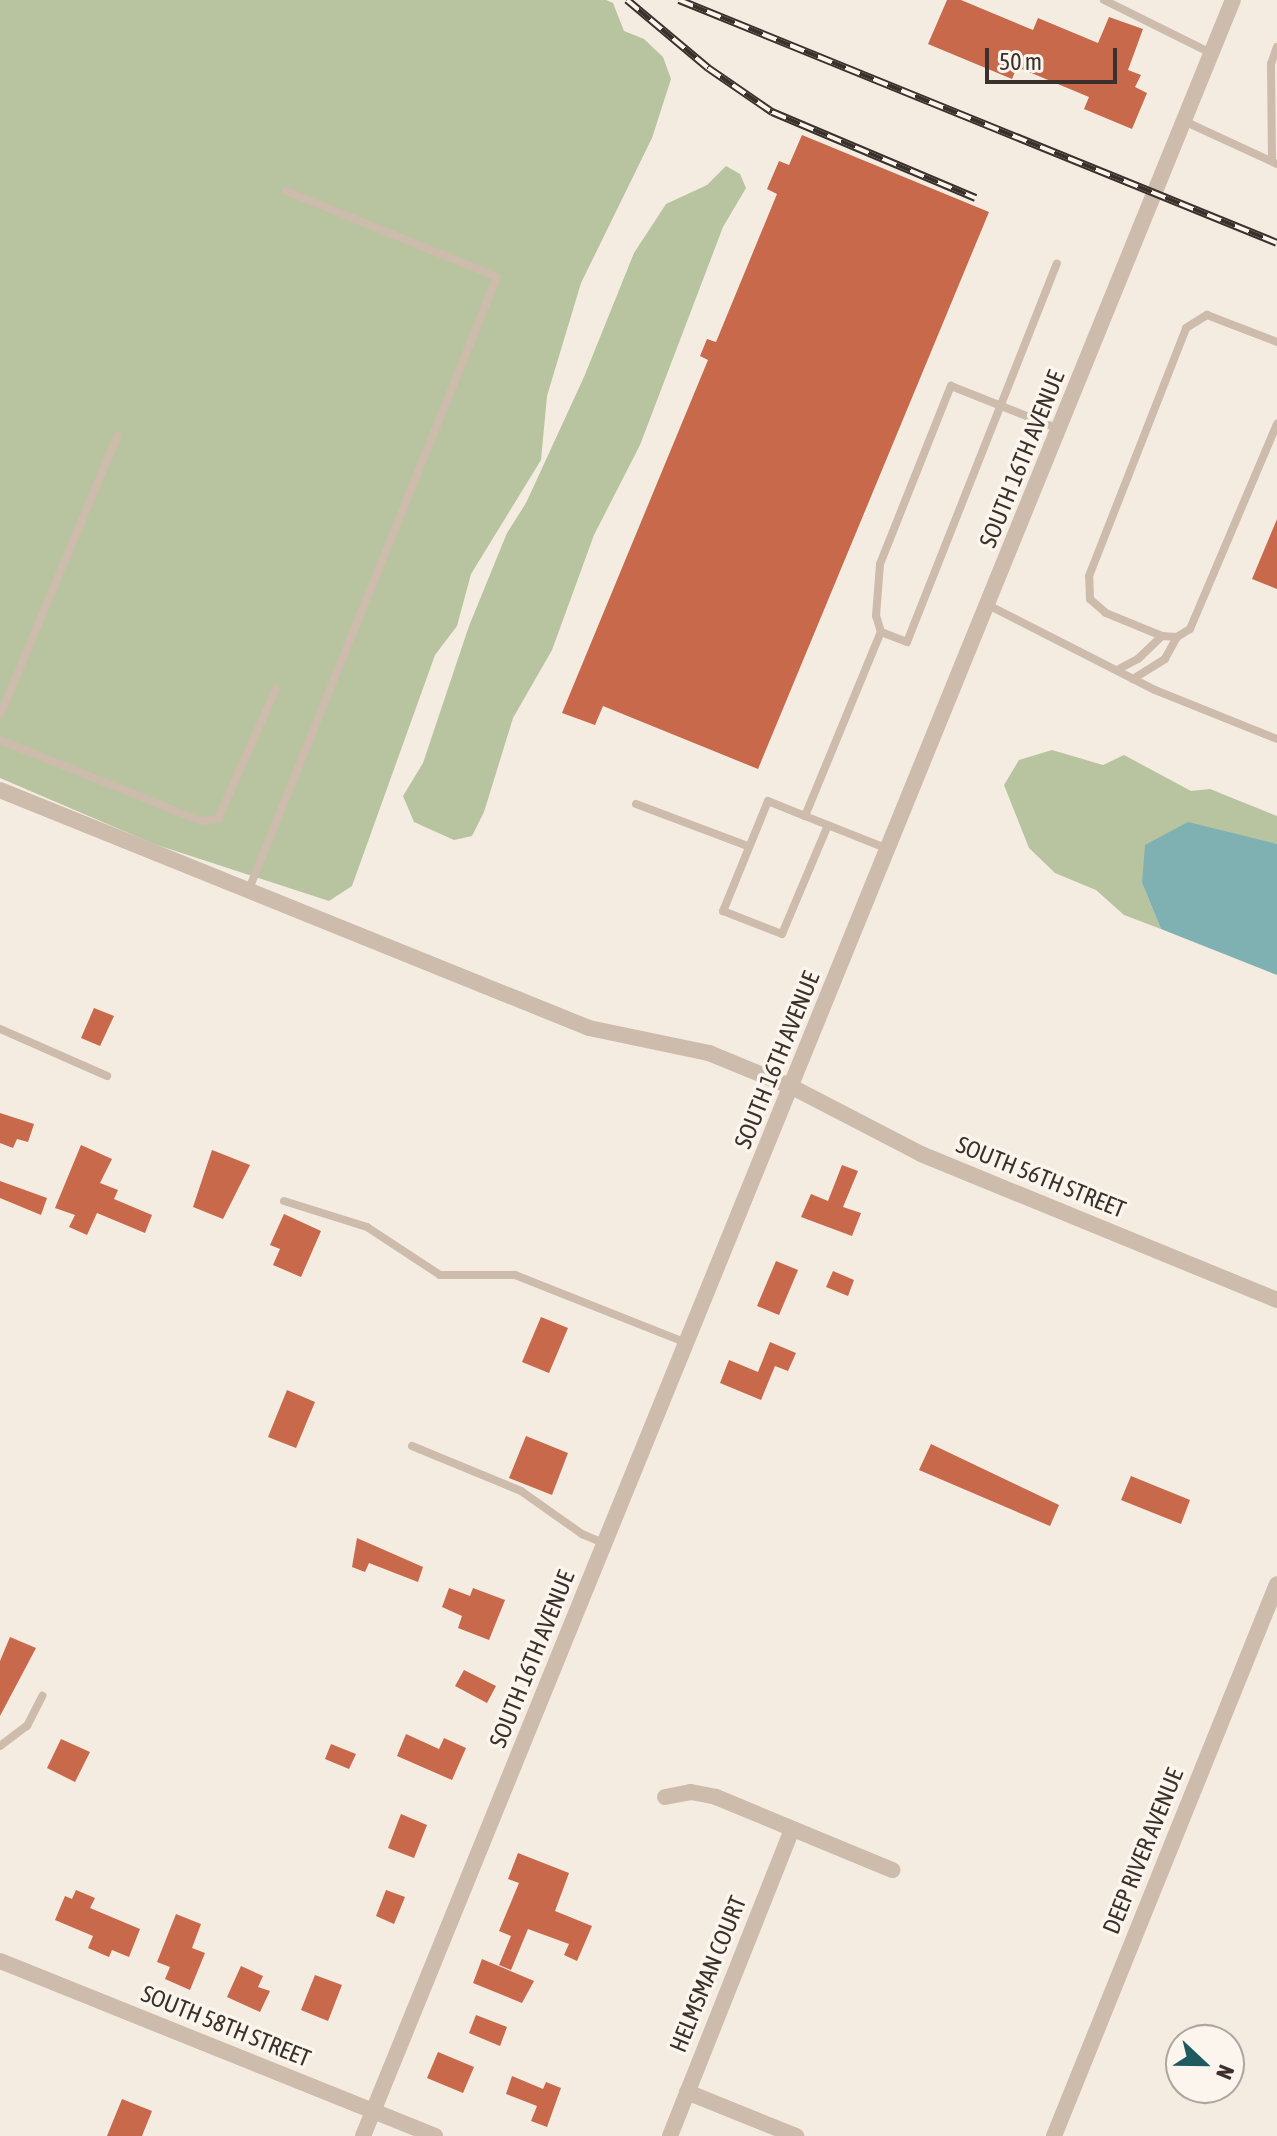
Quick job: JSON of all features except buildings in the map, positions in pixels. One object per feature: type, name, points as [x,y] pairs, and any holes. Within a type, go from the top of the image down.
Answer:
[{"type":"street","name":"SOUTH 16TH AVENUE","points":[[363,2136],[1233,0]]},
{"type":"street","name":"SOUTH 56TH STREET","points":[[0,790],[589,1028],[709,1053],[792,1087],[921,1154],[1277,1300]]},
{"type":"street","name":"DEEP RIVER AVENUE","points":[[1054,2136],[1277,1584]]},
{"type":"street","points":[[665,1797],[691,1792],[716,1797],[892,1870]]},
{"type":"street","name":"HELMSMAN COURT","points":[[670,2136],[792,1829]]},
{"type":"street","name":"SOUTH 58TH STREET","points":[[0,1961],[435,2136]]},
{"type":"street","points":[[687,2092],[796,2136]]},
{"type":"lane","points":[[1104,0],[1211,54]]},
{"type":"lane","points":[[1184,121],[1274,162],[1271,64],[1277,47]]},
{"type":"lane","points":[[249,889],[497,277],[286,191]]},
{"type":"lane","points":[[881,632],[907,642],[1004,407],[1057,264]]},
{"type":"lane","points":[[1177,637],[1162,636],[1106,613],[1090,599],[1089,576],[1186,328],[1207,315],[1277,342]]},
{"type":"lane","points":[[805,816],[881,632],[876,616],[880,564],[951,386],[1060,429]]},
{"type":"lane","points":[[1133,679],[1165,659],[1177,637],[1190,629],[1277,424]]},
{"type":"lane","points":[[0,715],[117,436]]},
{"type":"lane","points":[[988,605],[1133,679],[1277,739]]},
{"type":"lane","points":[[1117,670],[1153,649],[1162,636]]},
{"type":"lane","points":[[0,740],[200,821],[218,819],[276,689]]},
{"type":"lane","points":[[828,825],[782,934],[723,911],[768,801],[828,825],[889,850]]},
{"type":"lane","points":[[636,804],[748,846]]},
{"type":"lane","points":[[0,1029],[107,1076]]},
{"type":"lane","points":[[284,1201],[367,1227],[440,1275],[515,1275],[687,1343]]},
{"type":"lane","points":[[412,1446],[521,1491],[582,1534],[605,1544]]},
{"type":"lane","points":[[0,1746],[27,1726],[42,1696]]},
{"type":"green space","points":[[0,0],[606,0],[613,3],[624,31],[644,39],[663,57],[671,79],[652,138],[581,283],[547,396],[541,460],[471,574],[457,626],[435,655],[352,886],[329,901],[154,844],[0,778]]},
{"type":"green space","points":[[726,166],[740,174],[746,188],[723,227],[640,445],[594,535],[552,650],[513,718],[484,812],[472,836],[454,840],[414,822],[403,796],[423,763],[469,626],[507,533],[526,503],[584,377],[634,253],[666,204],[707,185]]},
{"type":"green space","points":[[1052,750],[1103,765],[1124,755],[1191,791],[1210,789],[1277,816],[1277,844],[1235,836],[1142,883],[1161,929],[1124,915],[1096,890],[1055,873],[1029,848],[1004,785],[1019,760]]},
{"type":"water","points":[[1188,822],[1277,844],[1277,975],[1161,929],[1142,883],[1145,845]]},
{"type":"railway","points":[[627,0],[708,68],[772,112],[976,198]]},
{"type":"railway","points":[[679,0],[1277,243]]}]
